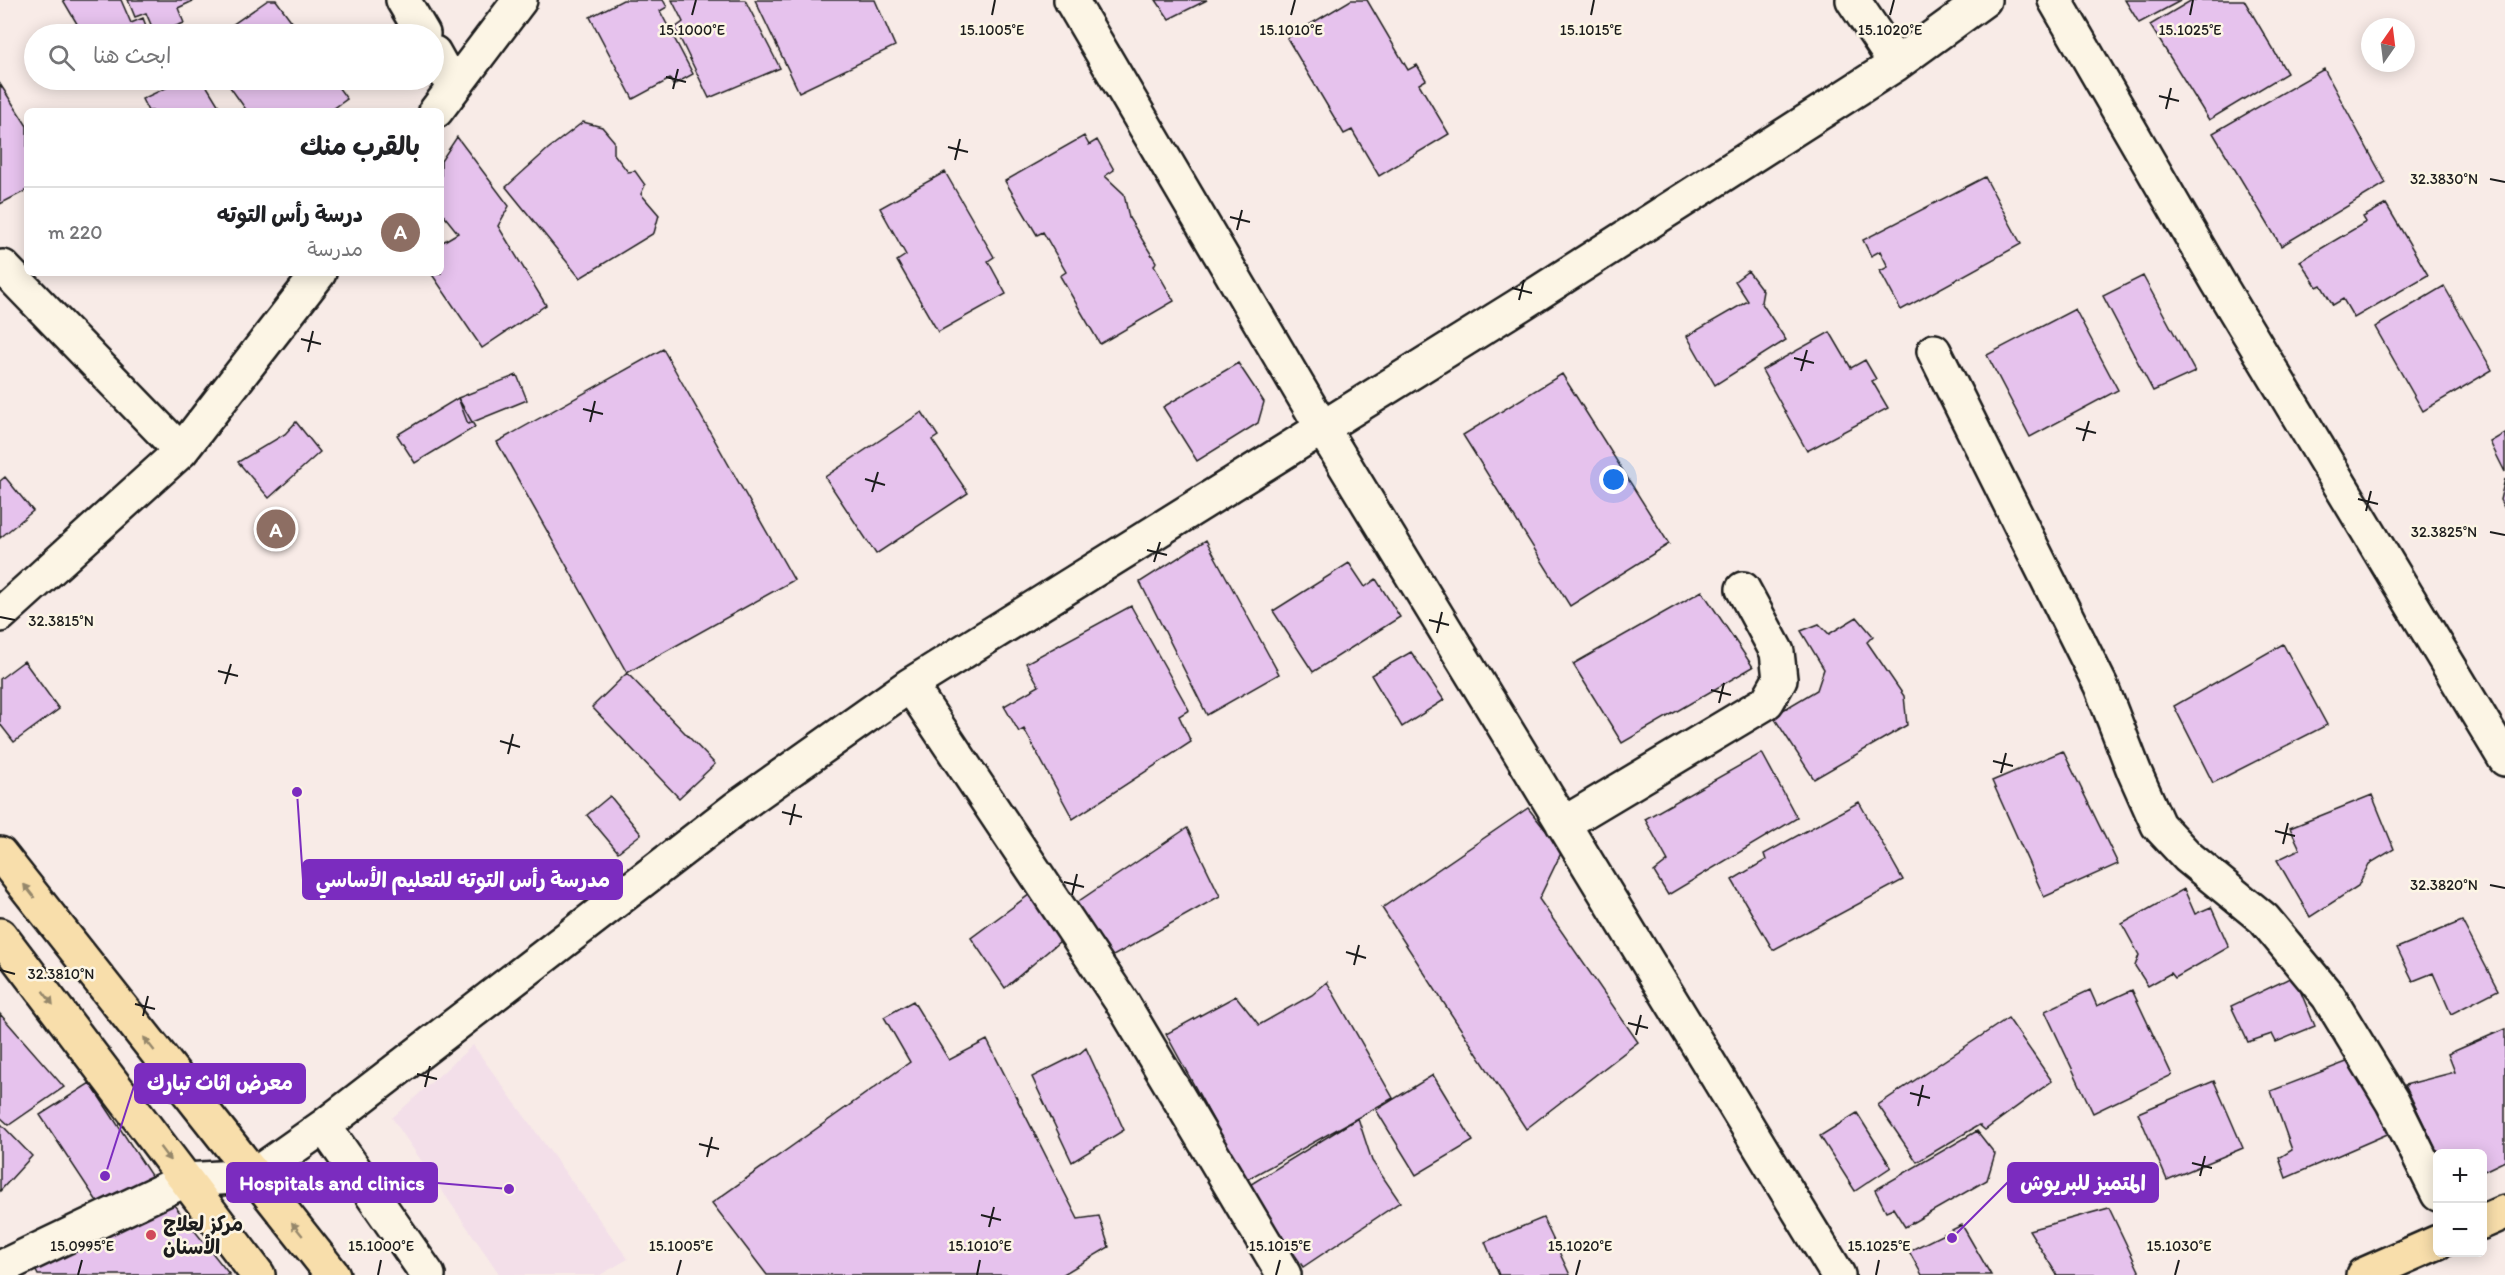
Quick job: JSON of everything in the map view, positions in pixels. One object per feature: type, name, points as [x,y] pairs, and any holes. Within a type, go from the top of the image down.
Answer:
[{"type":"main road","points":[[0,854],[333,1275]]},
{"type":"main road","points":[[0,935],[258,1275]]},
{"type":"main road","points":[[2487,1220],[2505,1212]]},
{"type":"main road","points":[[2363,1275],[2433,1244]]},
{"type":"street","points":[[404,0],[417,24]]},
{"type":"street","points":[[444,99],[520,0]]},
{"type":"street","points":[[1071,0],[1323,429],[1838,1275]]},
{"type":"street","points":[[1853,0],[1896,64]]},
{"type":"street","points":[[0,1268],[185,1180],[253,1176],[324,1126],[735,808],[910,685],[1323,429],[1896,64],[1984,0]]},
{"type":"street","points":[[2055,0],[2218,282],[2505,759]]},
{"type":"street","points":[[3,267],[181,451]]},
{"type":"street","points":[[0,615],[181,451],[317,276]]},
{"type":"street","points":[[1934,351],[2101,686],[2158,825],[2188,857],[2264,919],[2328,996],[2393,1103],[2433,1184]]},
{"type":"street","points":[[1563,824],[1767,702],[1780,679],[1777,652],[1743,589]]},
{"type":"street","points":[[910,685],[1123,1004],[1284,1275]]},
{"type":"street","points":[[324,1126],[428,1275]]},
{"type":"shaded area","points":[[473,1045],[628,1259],[600,1275],[500,1275],[392,1118]]},
{"type":"building","points":[[63,0],[121,0],[131,23],[143,18],[145,24],[77,24]]},
{"type":"building","points":[[128,0],[195,0],[178,8],[184,23],[181,24],[151,24],[146,13],[135,17]]},
{"type":"building","points":[[268,0],[276,0],[294,24],[233,24]]},
{"type":"building","points":[[623,0],[663,0],[667,7],[660,11],[693,74],[673,85],[670,79],[633,99],[590,17]]},
{"type":"building","points":[[672,0],[745,0],[780,68],[709,98],[675,28],[683,22]]},
{"type":"building","points":[[755,0],[875,0],[895,46],[799,92]]},
{"type":"building","points":[[1156,0],[1207,0],[1169,19]]},
{"type":"building","points":[[1351,0],[1367,0],[1408,70],[1417,65],[1426,80],[1419,84],[1449,134],[1379,176],[1352,130],[1344,134],[1287,38]]},
{"type":"building","points":[[2125,0],[2182,0],[2139,23]]},
{"type":"building","points":[[2192,0],[2244,0],[2287,73],[2209,120],[2150,25]]},
{"type":"building","points":[[2324,69],[2386,183],[2281,246],[2213,133]]},
{"type":"building","points":[[0,84],[24,121],[24,192],[0,204]]},
{"type":"building","points":[[161,90],[209,90],[220,108],[146,108],[142,99]]},
{"type":"building","points":[[232,90],[340,90],[347,99],[334,108],[245,108]]},
{"type":"building","points":[[583,122],[602,127],[614,141],[614,154],[628,172],[635,171],[645,185],[641,194],[659,215],[654,233],[580,278],[506,187],[548,149]]},
{"type":"building","points":[[1084,136],[1089,145],[1097,140],[1114,170],[1105,176],[1124,194],[1129,218],[1156,262],[1154,266],[1174,301],[1100,344],[1060,276],[1066,272],[1043,232],[1037,235],[1005,181]]},
{"type":"building","points":[[457,137],[509,206],[498,226],[546,305],[482,348],[433,276],[444,276],[444,241],[458,233],[444,216],[444,156]]},
{"type":"building","points":[[945,172],[994,257],[988,261],[1006,294],[938,332],[897,261],[906,255],[880,208]]},
{"type":"building","points":[[1985,177],[2021,244],[1901,310],[1880,271],[1888,267],[1880,251],[1871,256],[1863,240]]},
{"type":"building","points":[[2386,204],[2428,275],[2354,318],[2343,299],[2333,305],[2321,285],[2317,287],[2300,261],[2366,222],[2363,217]]},
{"type":"building","points":[[1748,271],[1763,291],[1761,302],[1786,340],[1715,385],[1687,336],[1748,301],[1735,281]]},
{"type":"building","points":[[2143,276],[2195,372],[2153,391],[2103,296]]},
{"type":"building","points":[[2444,286],[2492,370],[2423,411],[2375,327]]},
{"type":"building","points":[[2075,309],[2118,390],[2030,437],[1987,355]]},
{"type":"building","points":[[1830,332],[1851,368],[1865,360],[1876,379],[1872,381],[1888,408],[1807,451],[1762,370]]},
{"type":"building","points":[[663,349],[794,580],[627,673],[497,442]]},
{"type":"building","points":[[1238,363],[1264,402],[1258,423],[1197,461],[1163,407]]},
{"type":"building","points":[[1562,374],[1669,544],[1570,606],[1463,435]]},
{"type":"building","points":[[517,375],[527,400],[468,424],[458,398]]},
{"type":"building","points":[[458,398],[475,427],[415,463],[397,435]]},
{"type":"building","points":[[922,412],[938,436],[932,440],[968,493],[876,554],[825,477]]},
{"type":"building","points":[[296,422],[320,452],[269,498],[238,462],[285,434]]},
{"type":"building","points":[[2505,433],[2505,472],[2490,442]]},
{"type":"building","points":[[5,477],[33,511],[0,538],[0,481]]},
{"type":"building","points":[[2505,479],[2505,509],[2500,500]]},
{"type":"building","points":[[1206,540],[1279,674],[1207,715],[1140,582]]},
{"type":"building","points":[[1349,563],[1365,587],[1376,579],[1400,617],[1313,672],[1273,611]]},
{"type":"building","points":[[1702,591],[1753,667],[1622,743],[1573,664]]},
{"type":"building","points":[[1131,606],[1189,710],[1179,716],[1191,742],[1073,819],[1024,729],[1019,732],[1004,706],[1039,686],[1026,663]]},
{"type":"building","points":[[1857,617],[1873,636],[1867,642],[1904,696],[1907,725],[1814,779],[1773,716],[1817,690],[1824,669],[1801,631],[1819,624],[1829,634]]},
{"type":"building","points":[[2283,644],[2327,725],[2213,783],[2174,706]]},
{"type":"building","points":[[1411,652],[1444,700],[1402,727],[1371,675]]},
{"type":"building","points":[[24,661],[59,709],[14,742],[0,724],[0,679]]},
{"type":"building","points":[[627,673],[715,764],[679,798],[592,707]]},
{"type":"building","points":[[2063,751],[2118,864],[2044,897],[1992,781]]},
{"type":"building","points":[[1762,753],[1797,818],[1668,895],[1654,872],[1668,861],[1645,819]]},
{"type":"building","points":[[2372,795],[2394,849],[2369,864],[2358,886],[2310,917],[2277,860],[2300,849],[2290,828]]},
{"type":"building","points":[[610,796],[641,834],[618,852],[587,815]]},
{"type":"building","points":[[1859,802],[1903,880],[1773,950],[1732,880],[1766,860],[1764,854]]},
{"type":"building","points":[[1528,808],[1562,851],[1539,899],[1638,1042],[1526,1129],[1382,908]]},
{"type":"building","points":[[1187,828],[1220,896],[1106,960],[1073,905]]},
{"type":"building","points":[[1037,889],[1060,941],[1005,988],[971,938]]},
{"type":"building","points":[[2184,889],[2195,914],[2211,907],[2229,947],[2175,978],[2171,973],[2148,986],[2135,966],[2139,955],[2122,924]]},
{"type":"building","points":[[2462,921],[2498,990],[2451,1014],[2433,973],[2413,981],[2397,948]]},
{"type":"building","points":[[2294,976],[2315,1026],[2276,1042],[2272,1034],[2248,1042],[2231,1006]]},
{"type":"building","points":[[1327,982],[1393,1098],[1246,1180],[1166,1034],[1236,996],[1259,1025],[1312,995]]},
{"type":"building","points":[[2090,990],[2097,1006],[2132,990],[2172,1075],[2093,1113],[2045,1011]]},
{"type":"building","points":[[913,1001],[949,1060],[987,1040],[1078,1219],[1099,1216],[1109,1247],[1062,1275],[767,1275],[712,1203],[910,1062],[884,1017]]},
{"type":"building","points":[[0,1014],[64,1087],[9,1125],[0,1117]]},
{"type":"building","points":[[2008,1018],[2052,1081],[1985,1130],[1979,1125],[1917,1162],[1878,1105]]},
{"type":"building","points":[[2505,1029],[2505,1161],[2487,1170],[2487,1149],[2436,1149],[2405,1085],[2455,1072],[2448,1054]]},
{"type":"building","points":[[1086,1048],[1124,1130],[1072,1162],[1032,1077]]},
{"type":"building","points":[[2357,1058],[2392,1132],[2286,1178],[2279,1158],[2292,1150],[2271,1091]]},
{"type":"building","points":[[1433,1075],[1473,1141],[1416,1175],[1376,1110]]},
{"type":"building","points":[[2214,1081],[2243,1148],[2167,1180],[2138,1113]]},
{"type":"building","points":[[90,1083],[156,1183],[106,1215],[40,1115]]},
{"type":"building","points":[[1857,1113],[1891,1167],[1855,1191],[1820,1136]]},
{"type":"building","points":[[1358,1118],[1372,1161],[1400,1202],[1303,1267],[1248,1186]]},
{"type":"building","points":[[0,1123],[32,1156],[0,1191]]},
{"type":"building","points":[[1977,1131],[1995,1154],[1987,1180],[1905,1227],[1893,1208],[1886,1211],[1875,1190]]},
{"type":"building","name":"مركز لعلاج الأسنان","points":[[174,1205],[230,1275],[38,1275],[33,1265]]},
{"type":"building","points":[[2109,1208],[2141,1275],[2057,1275],[2029,1230]]},
{"type":"building","points":[[1543,1218],[1570,1275],[1499,1275],[1485,1242]]},
{"type":"building","points":[[1962,1225],[1991,1275],[1922,1275],[1909,1251]]},
{"type":"place","name":"درسة رأس التوته","points":[[276,529]]},
{"type":"place","name":"مدرسة رأس التوته للتعليم الأساسي","points":[[297,792]]},
{"type":"place","name":"معرض اثاث تبارك","points":[[105,1176]]},
{"type":"place","name":"Hospitals and clinics","points":[[509,1189]]},
{"type":"place","name":"مركز لعلاج الأسنان","points":[[151,1235]]},
{"type":"place","name":"المتميز للبريوش","points":[[1952,1238]]}]
